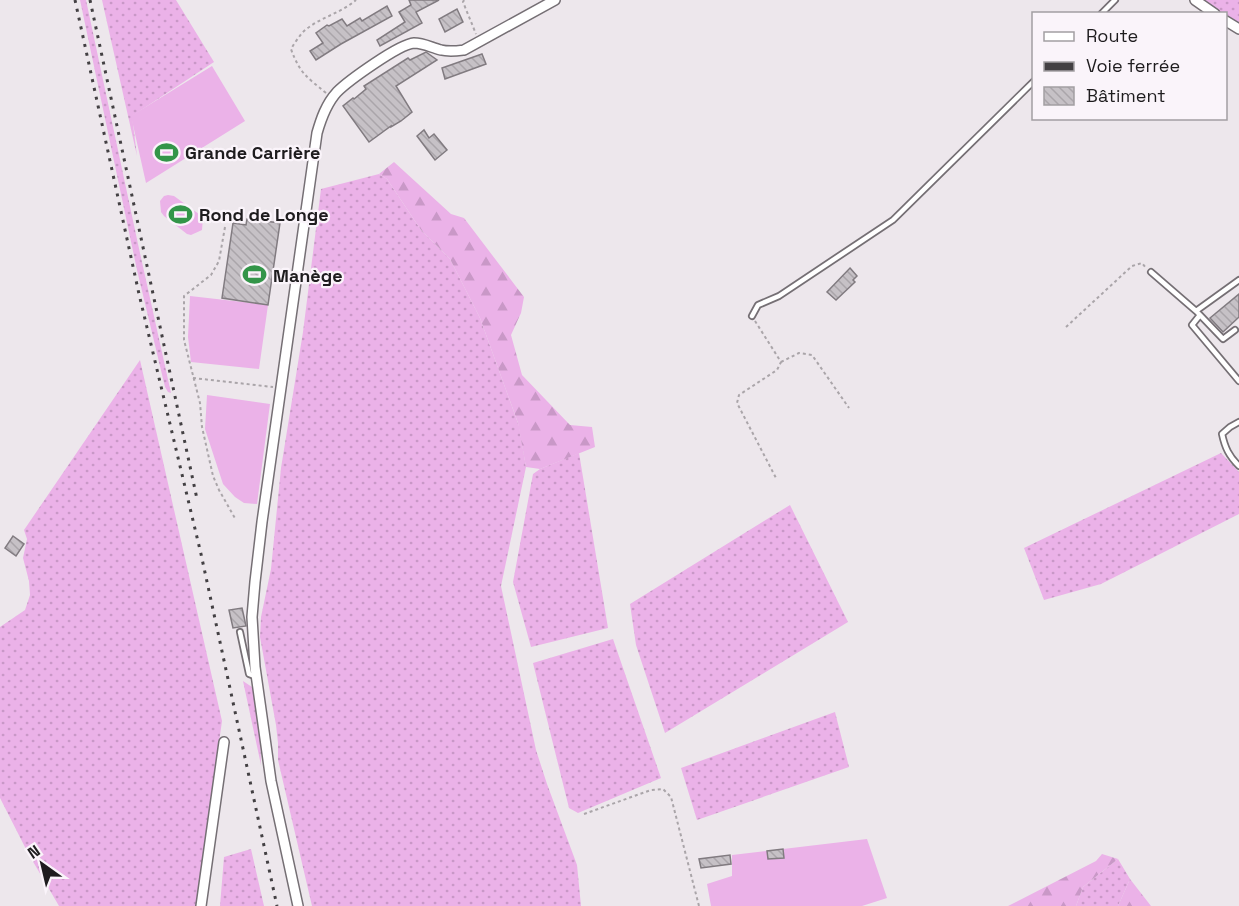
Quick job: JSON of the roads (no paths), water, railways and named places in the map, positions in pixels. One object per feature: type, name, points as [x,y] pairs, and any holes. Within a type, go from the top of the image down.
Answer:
[{"type":"street","points":[[298,906],[269,770],[252,634],[255,582],[317,133],[322,117],[332,99],[346,84],[390,54],[411,43],[442,50],[464,50],[555,0]]},
{"type":"street","points":[[1195,0],[1212,12]]},
{"type":"street","points":[[201,906],[224,742]]},
{"type":"lane","points":[[1103,12],[1115,0]]},
{"type":"lane","points":[[752,316],[758,305],[779,296],[893,220],[1032,83]]},
{"type":"lane","points":[[1150,272],[1198,313],[1223,339],[1235,330]]},
{"type":"lane","points":[[1239,280],[1198,313],[1192,325],[1239,381]]},
{"type":"lane","points":[[1239,422],[1222,434],[1231,458],[1239,466]]},
{"type":"lane","points":[[240,632],[249,674],[257,677]]},
{"type":"railway","points":[[75,0],[139,294],[201,554],[277,906]]},
{"type":"railway","points":[[90,0],[197,499]]},
{"type":"place","name":"Grande Carrière","points":[[167,152]]},
{"type":"place","name":"Rond de Longe","points":[[181,214]]},
{"type":"place","name":"Manège","points":[[255,275]]}]
